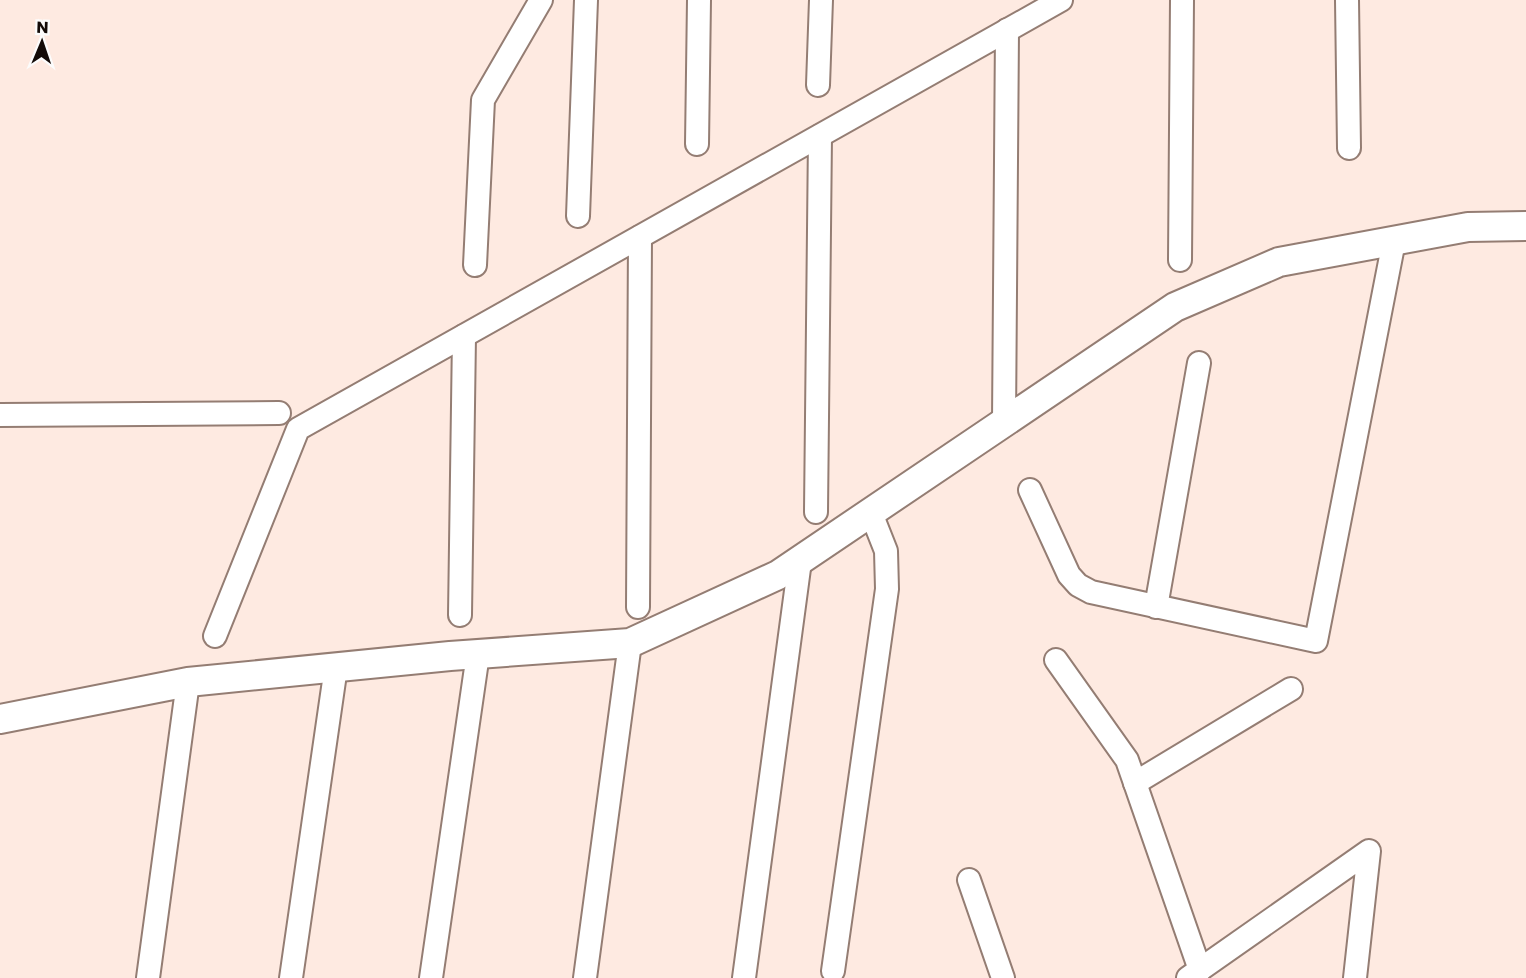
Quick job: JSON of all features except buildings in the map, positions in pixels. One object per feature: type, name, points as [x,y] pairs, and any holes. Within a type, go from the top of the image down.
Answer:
[{"type":"street","points":[[475,265],[483,100],[541,0]]},
{"type":"street","points":[[578,216],[586,0]]},
{"type":"street","points":[[697,144],[699,0]]},
{"type":"street","points":[[818,85],[821,0]]},
{"type":"street","points":[[215,636],[298,429],[1061,0]]},
{"type":"street","points":[[1180,260],[1182,0]]},
{"type":"street","points":[[1347,0],[1349,148]]},
{"type":"street","points":[[1004,422],[1007,30]]},
{"type":"street","points":[[816,512],[819,136]]},
{"type":"street","points":[[0,719],[188,682],[478,654],[630,643],[778,575],[1175,307],[1279,262],[1468,227],[1526,226]]},
{"type":"street","points":[[638,607],[640,237]]},
{"type":"street","points":[[1030,490],[1069,575],[1078,585],[1091,592],[1316,641],[1394,241]]},
{"type":"street","points":[[460,615],[464,336]]},
{"type":"street","points":[[1156,607],[1199,363]]},
{"type":"street","points":[[0,415],[279,413]]},
{"type":"street","points":[[833,971],[887,589],[886,551],[871,513]]},
{"type":"street","points":[[744,978],[800,561]]},
{"type":"street","points":[[585,978],[630,643]]},
{"type":"street","points":[[431,978],[478,654]]},
{"type":"street","points":[[1056,660],[1127,760],[1194,974],[1369,851],[1355,978]]},
{"type":"street","points":[[291,978],[336,667]]},
{"type":"street","points":[[148,978],[188,682]]},
{"type":"street","points":[[1135,783],[1291,689]]},
{"type":"street","points":[[969,880],[1003,978]]}]
